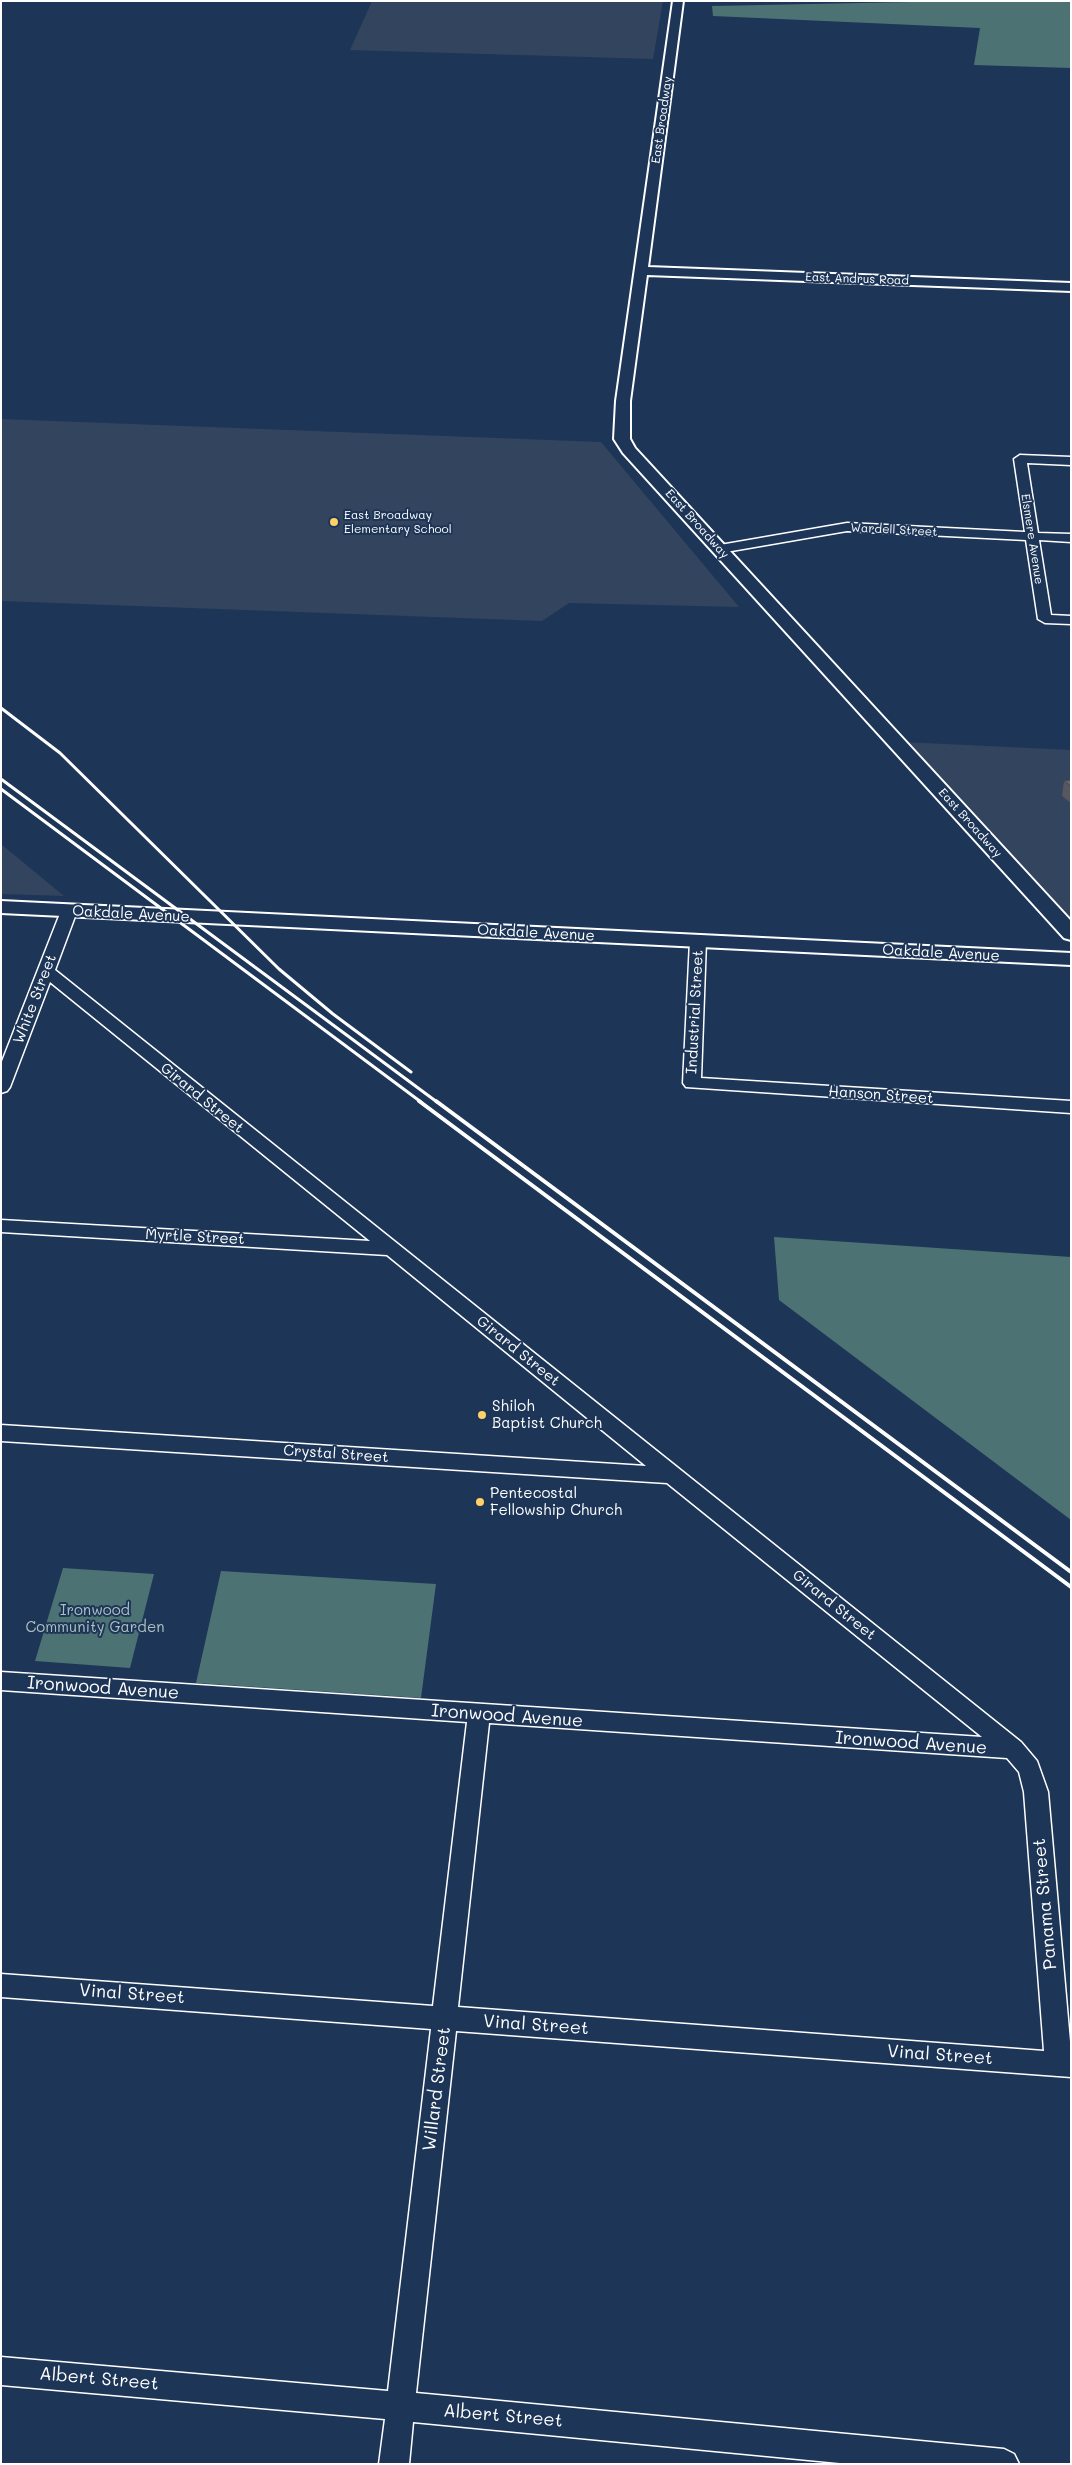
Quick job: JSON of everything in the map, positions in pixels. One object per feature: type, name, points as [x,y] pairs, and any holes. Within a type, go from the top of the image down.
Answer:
[{"type":"street","name":"East Broadway","points":[[678,1],[643,271],[623,401],[622,440],[1071,934]]},
{"type":"street","name":"East Andrus Road","points":[[643,271],[1071,287]]},
{"type":"street","points":[[1020,459],[1071,461]]},
{"type":"street","name":"Elsmere Avenue","points":[[1020,459],[1045,619]]},
{"type":"street","name":"Wardell Street","points":[[720,549],[847,528],[1071,538]]},
{"type":"street","points":[[1045,619],[1071,620]]},
{"type":"street","name":"Oakdale Avenue","points":[[1,907],[1071,959]]},
{"type":"street","name":"White Street","points":[[1,1087],[69,911]]},
{"type":"street","name":"Industrial Street","points":[[692,1083],[698,941]]},
{"type":"street","name":"Girard Street","points":[[46,971],[1014,1749]]},
{"type":"street","name":"Hanson Street","points":[[692,1083],[1071,1107]]},
{"type":"street","name":"Myrtle Street","points":[[1,1226],[389,1248]]},
{"type":"street","name":"Crystal Street","points":[[1,1433],[672,1475]]},
{"type":"street","name":"Ironwood Avenue","points":[[1,1681],[1014,1749]]},
{"type":"street","name":"Willard Street","points":[[394,2464],[479,1714]]},
{"type":"street","name":"Panama Street","points":[[1014,1749],[1029,1768],[1036,1792],[1064,2065]]},
{"type":"street","name":"Vinal Street","points":[[1,1984],[1064,2065]]},
{"type":"street","name":"Albert Street","points":[[1,2371],[400,2406],[1004,2464]]},
{"type":"shaded area","points":[[372,1],[663,1],[653,59],[350,50]]},
{"type":"shaded area","name":"East Broadway Elementary School","points":[[1,419],[601,442],[739,607],[569,603],[542,621],[1,601]]},
{"type":"shaded area","points":[[903,742],[1071,750],[1071,924]]},
{"type":"shaded area","points":[[1,844],[64,896],[1,894]]},
{"type":"green space","points":[[960,1],[1071,1],[1071,68],[974,65],[980,28],[713,16],[712,6]]},
{"type":"green space","points":[[774,1237],[1071,1257],[1071,1520],[779,1300]]},
{"type":"green space","name":"Ironwood Community Garden","points":[[63,1568],[154,1574],[130,1668],[35,1661]]},
{"type":"green space","points":[[221,1571],[436,1584],[421,1698],[196,1683]]},
{"type":"building","points":[[1071,780],[1071,786],[1064,781]]},
{"type":"railway","points":[[1,708],[60,753],[279,969],[333,1014],[411,1072]]},
{"type":"railway","points":[[1,779],[437,1102]]},
{"type":"railway","points":[[1,789],[421,1102]]},
{"type":"railway","points":[[419,1101],[1071,1587]]},
{"type":"railway","points":[[436,1101],[1071,1572]]},
{"type":"place","name":"East Broadway Elementary School","points":[[334,522]]},
{"type":"place","name":"Shiloh Baptist Church","points":[[482,1415]]},
{"type":"place","name":"Pentecostal Fellowship Church","points":[[480,1502]]}]
